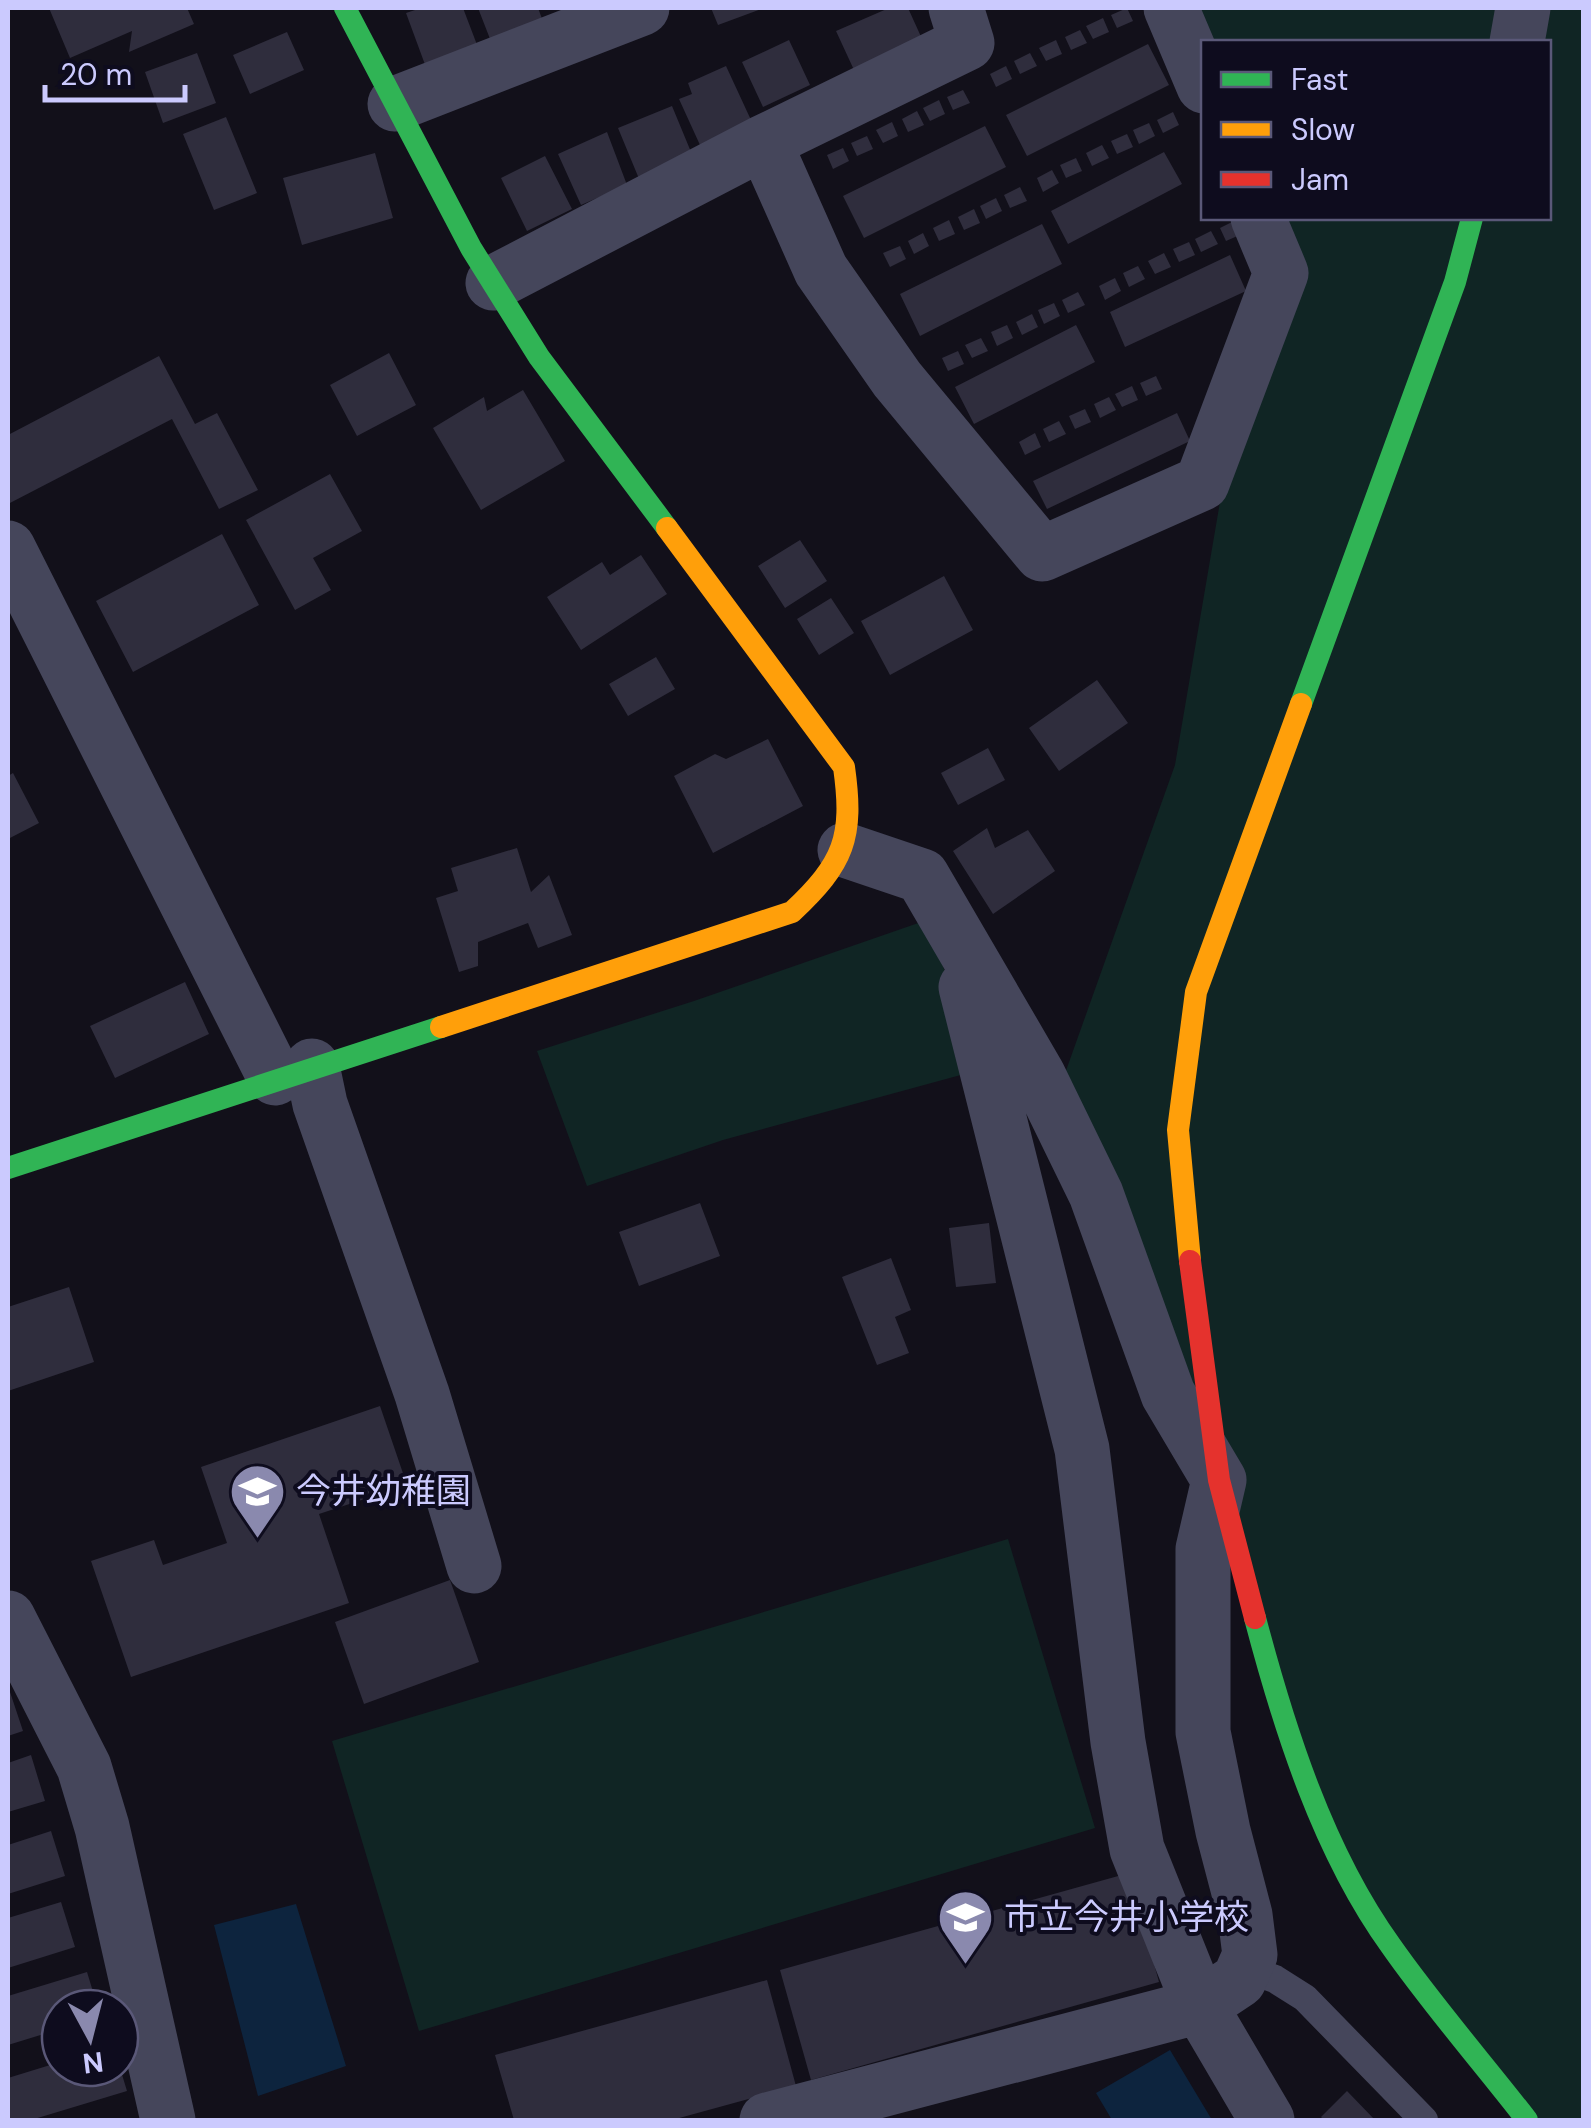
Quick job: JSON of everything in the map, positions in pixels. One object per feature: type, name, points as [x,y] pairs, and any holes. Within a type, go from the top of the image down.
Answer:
[{"type":"street","points":[[8,1168],[792,912],[826,882],[846,850],[851,808],[844,767],[540,357],[471,248],[345,8]]},
{"type":"street","points":[[396,104],[642,8]]},
{"type":"street","points":[[493,283],[764,142],[967,43],[956,8]]},
{"type":"street","points":[[1170,8],[1201,79]]},
{"type":"street","points":[[1516,40],[1523,8]]},
{"type":"street","points":[[764,142],[821,270],[897,379],[1042,554],[1202,484],[1282,273],[1259,220]]},
{"type":"street","points":[[1471,220],[1455,282],[1196,992],[1178,1130],[1192,1281],[1219,1480],[1279,1710],[1337,1853],[1389,1944],[1527,2120]]},
{"type":"street","points":[[8,548],[294,1072],[320,1104],[422,1394],[474,1566]]},
{"type":"street","points":[[767,2120],[1200,2006],[1238,1980],[1250,1955],[1246,1916],[1203,1732],[1203,1549],[1219,1480],[1168,1394],[1096,1194],[1072,1143],[1038,1075],[922,876],[846,850]]},
{"type":"street","points":[[951,926],[1082,1449],[1118,1742],[1137,1849],[1200,2006],[1267,2120]]},
{"type":"street","points":[[8,1618],[84,1767],[102,1827],[168,2120]]},
{"type":"lane","points":[[1244,1968],[1275,1979],[1305,1998],[1424,2120]]},
{"type":"green space","points":[[1191,8],[1583,8],[1583,2120],[1531,2120],[1337,1853],[1063,1079],[1175,765],[1227,461],[1278,220],[1551,220],[1551,40],[1204,40]]},
{"type":"green space","points":[[927,920],[979,1070],[723,1140],[587,1186],[537,1051]]},
{"type":"green space","points":[[1008,1539],[1095,1828],[419,2031],[332,1741]]},
{"type":"water","points":[[296,1904],[346,2066],[258,2096],[214,1925]]},
{"type":"water","points":[[1170,2050],[1212,2120],[1112,2120],[1096,2093]]},
{"type":"building","points":[[49,8],[187,8],[194,24],[129,52],[132,31],[70,58]]},
{"type":"building","points":[[421,8],[463,8],[479,50],[427,70],[406,13]]},
{"type":"building","points":[[478,8],[538,8],[544,24],[492,44]]},
{"type":"building","points":[[711,8],[764,8],[718,25]]},
{"type":"building","points":[[889,8],[908,8],[928,52],[860,83],[836,31]]},
{"type":"building","points":[[1127,8],[1133,21],[1117,28],[1111,15]]},
{"type":"building","points":[[1103,18],[1109,32],[1093,39],[1086,26]]},
{"type":"building","points":[[1080,30],[1087,43],[1071,50],[1065,37]]},
{"type":"building","points":[[287,32],[304,70],[250,94],[233,55]]},
{"type":"building","points":[[789,40],[810,85],[763,107],[742,62]]},
{"type":"building","points":[[1056,40],[1062,54],[1046,61],[1039,48]]},
{"type":"building","points":[[1148,44],[1169,85],[1027,156],[1006,115]]},
{"type":"building","points":[[197,53],[216,103],[163,123],[145,72]]},
{"type":"building","points":[[1030,53],[1037,66],[1020,74],[1014,61]]},
{"type":"building","points":[[726,66],[757,133],[705,156],[679,99],[692,94],[688,83]]},
{"type":"building","points":[[1006,66],[1012,79],[996,87],[990,74]]},
{"type":"building","points":[[963,90],[970,103],[953,110],[947,97]]},
{"type":"building","points":[[939,100],[945,114],[930,121],[923,108]]},
{"type":"building","points":[[672,106],[696,164],[642,186],[618,128]]},
{"type":"building","points":[[917,111],[924,125],[908,132],[902,119]]},
{"type":"building","points":[[1173,112],[1179,125],[1163,133],[1157,120]]},
{"type":"building","points":[[226,117],[257,193],[214,210],[183,134]]},
{"type":"building","points":[[892,122],[898,136],[883,143],[876,130]]},
{"type":"building","points":[[1149,123],[1155,136],[1139,144],[1133,130]]},
{"type":"building","points":[[985,126],[1006,167],[864,238],[843,196]]},
{"type":"building","points":[[607,132],[627,185],[581,205],[558,154]]},
{"type":"building","points":[[1127,134],[1133,147],[1117,154],[1111,141]]},
{"type":"building","points":[[867,136],[873,149],[857,156],[851,143]]},
{"type":"building","points":[[1102,145],[1109,158],[1092,166],[1086,153]]},
{"type":"building","points":[[843,148],[849,161],[833,169],[827,155]]},
{"type":"building","points":[[1164,152],[1182,184],[1068,244],[1051,211]]},
{"type":"building","points":[[375,153],[393,218],[302,245],[283,178]]},
{"type":"building","points":[[545,156],[572,209],[527,231],[501,178]]},
{"type":"building","points":[[1076,158],[1082,171],[1066,178],[1060,165]]},
{"type":"building","points":[[1052,170],[1059,183],[1043,192],[1037,178]]},
{"type":"building","points":[[1020,187],[1027,201],[1010,208],[1004,195]]},
{"type":"building","points":[[996,198],[1002,211],[986,219],[980,206]]},
{"type":"building","points":[[974,209],[980,223],[964,230],[958,217]]},
{"type":"building","points":[[949,220],[955,234],[939,241],[933,228]]},
{"type":"building","points":[[1236,220],[1242,234],[1226,241],[1220,228]]},
{"type":"building","points":[[1042,224],[1062,264],[920,336],[900,294]]},
{"type":"building","points":[[1211,231],[1218,244],[1201,252],[1195,239]]},
{"type":"building","points":[[923,233],[929,246],[914,254],[908,241]]},
{"type":"building","points":[[1189,242],[1195,255],[1179,262],[1173,249]]},
{"type":"building","points":[[900,246],[906,259],[890,267],[883,253]]},
{"type":"building","points":[[1164,253],[1171,267],[1155,274],[1148,261]]},
{"type":"building","points":[[1230,255],[1246,291],[1125,347],[1110,312]]},
{"type":"building","points":[[1138,266],[1145,279],[1129,287],[1123,273]]},
{"type":"building","points":[[1115,278],[1121,291],[1105,300],[1099,286]]},
{"type":"building","points":[[1078,292],[1085,305],[1068,313],[1062,300]]},
{"type":"building","points":[[1054,303],[1060,316],[1044,324],[1038,310]]},
{"type":"building","points":[[1032,314],[1038,327],[1022,335],[1016,322]]},
{"type":"building","points":[[1007,325],[1013,338],[997,346],[991,332]]},
{"type":"building","points":[[1076,325],[1095,362],[974,424],[955,387]]},
{"type":"building","points":[[981,338],[988,351],[972,358],[965,345]]},
{"type":"building","points":[[958,351],[964,364],[948,371],[942,358]]},
{"type":"building","points":[[389,353],[416,405],[357,436],[330,385]]},
{"type":"building","points":[[159,356],[195,424],[217,413],[258,490],[219,509],[172,419],[8,504],[8,435]]},
{"type":"building","points":[[1156,376],[1162,389],[1146,396],[1140,383]]},
{"type":"building","points":[[1132,386],[1138,400],[1122,407],[1115,394]]},
{"type":"building","points":[[523,390],[565,461],[481,510],[433,428],[484,397],[487,411]]},
{"type":"building","points":[[1109,397],[1116,410],[1100,418],[1094,404]]},
{"type":"building","points":[[1085,409],[1091,422],[1075,429],[1069,416]]},
{"type":"building","points":[[1177,413],[1190,441],[1047,509],[1033,481]]},
{"type":"building","points":[[1059,421],[1066,434],[1049,442],[1043,429]]},
{"type":"building","points":[[1035,433],[1041,447],[1025,455],[1019,442]]},
{"type":"building","points":[[330,474],[362,531],[313,558],[331,590],[295,610],[246,520]]},
{"type":"building","points":[[222,534],[259,605],[133,672],[96,601]]},
{"type":"building","points":[[800,540],[827,581],[785,608],[758,566]]},
{"type":"building","points":[[641,555],[667,594],[581,650],[547,597],[602,562],[610,575]]},
{"type":"building","points":[[944,576],[973,630],[890,675],[861,621]]},
{"type":"building","points":[[831,598],[854,633],[819,655],[797,619]]},
{"type":"building","points":[[656,657],[675,689],[628,716],[609,684]]},
{"type":"building","points":[[1097,680],[1128,723],[1059,771],[1029,728]]},
{"type":"building","points":[[768,739],[803,806],[713,853],[674,776],[715,754],[726,759]]},
{"type":"building","points":[[988,748],[1005,780],[958,805],[941,773]]},
{"type":"building","points":[[13,773],[39,823],[8,839],[8,776]]},
{"type":"building","points":[[987,828],[995,848],[1028,830],[1055,871],[993,914],[953,851]]},
{"type":"building","points":[[517,848],[531,892],[549,875],[572,935],[538,948],[528,923],[478,942],[478,966],[459,972],[436,898],[458,891],[451,868]]},
{"type":"building","points":[[185,982],[209,1034],[115,1078],[90,1026]]},
{"type":"building","points":[[700,1203],[720,1256],[639,1286],[619,1232]]},
{"type":"building","points":[[989,1223],[996,1283],[956,1287],[949,1228]]},
{"type":"building","points":[[891,1258],[911,1310],[895,1317],[909,1353],[877,1365],[842,1277]]},
{"type":"building","points":[[69,1287],[94,1362],[8,1391],[8,1307]]},
{"type":"building","points":[[380,1406],[407,1485],[319,1514],[349,1603],[131,1677],[91,1561],[154,1540],[163,1565],[227,1543],[201,1467]]},
{"type":"building","points":[[450,1580],[479,1662],[364,1704],[335,1622]]},
{"type":"building","points":[[8,1686],[23,1731],[8,1736]]},
{"type":"building","points":[[31,1755],[45,1801],[8,1812],[8,1763]]},
{"type":"building","points":[[51,1831],[65,1876],[8,1894],[8,1845]]},
{"type":"building","points":[[1129,1873],[1159,1982],[811,2080],[780,1970]]},
{"type":"building","points":[[61,1902],[75,1947],[8,1968],[8,1918]]},
{"type":"building","points":[[87,1972],[92,1988],[40,1988],[40,2035],[8,2045],[8,1996]]},
{"type":"building","points":[[767,1980],[796,2086],[672,2120],[514,2120],[495,2055]]},
{"type":"building","points":[[40,2068],[40,2088],[127,2091],[31,2120],[8,2120],[8,2078]]},
{"type":"building","points":[[1347,2091],[1375,2120],[1321,2117]]},
{"type":"traffic: fast","points":[[345,8],[471,248],[539,357],[667,528]]},
{"type":"traffic: fast","points":[[1301,704],[1455,282],[1471,220]]},
{"type":"traffic: fast","points":[[8,1168],[441,1027]]},
{"type":"traffic: fast","points":[[1255,1618],[1308,1788],[1345,1871],[1407,1968],[1527,2120]]},
{"type":"traffic: slow","points":[[441,1027],[792,912],[823,879],[841,848],[847,813],[844,767],[667,528]]},
{"type":"traffic: slow","points":[[1190,1261],[1178,1130],[1196,992],[1301,704]]},
{"type":"traffic: jam","points":[[1190,1261],[1219,1480],[1255,1618]]},
{"type":"place","name":"今井幼稚園","points":[[257,1540]]},
{"type":"place","name":"市立今井小学校","points":[[965,1966]]}]
